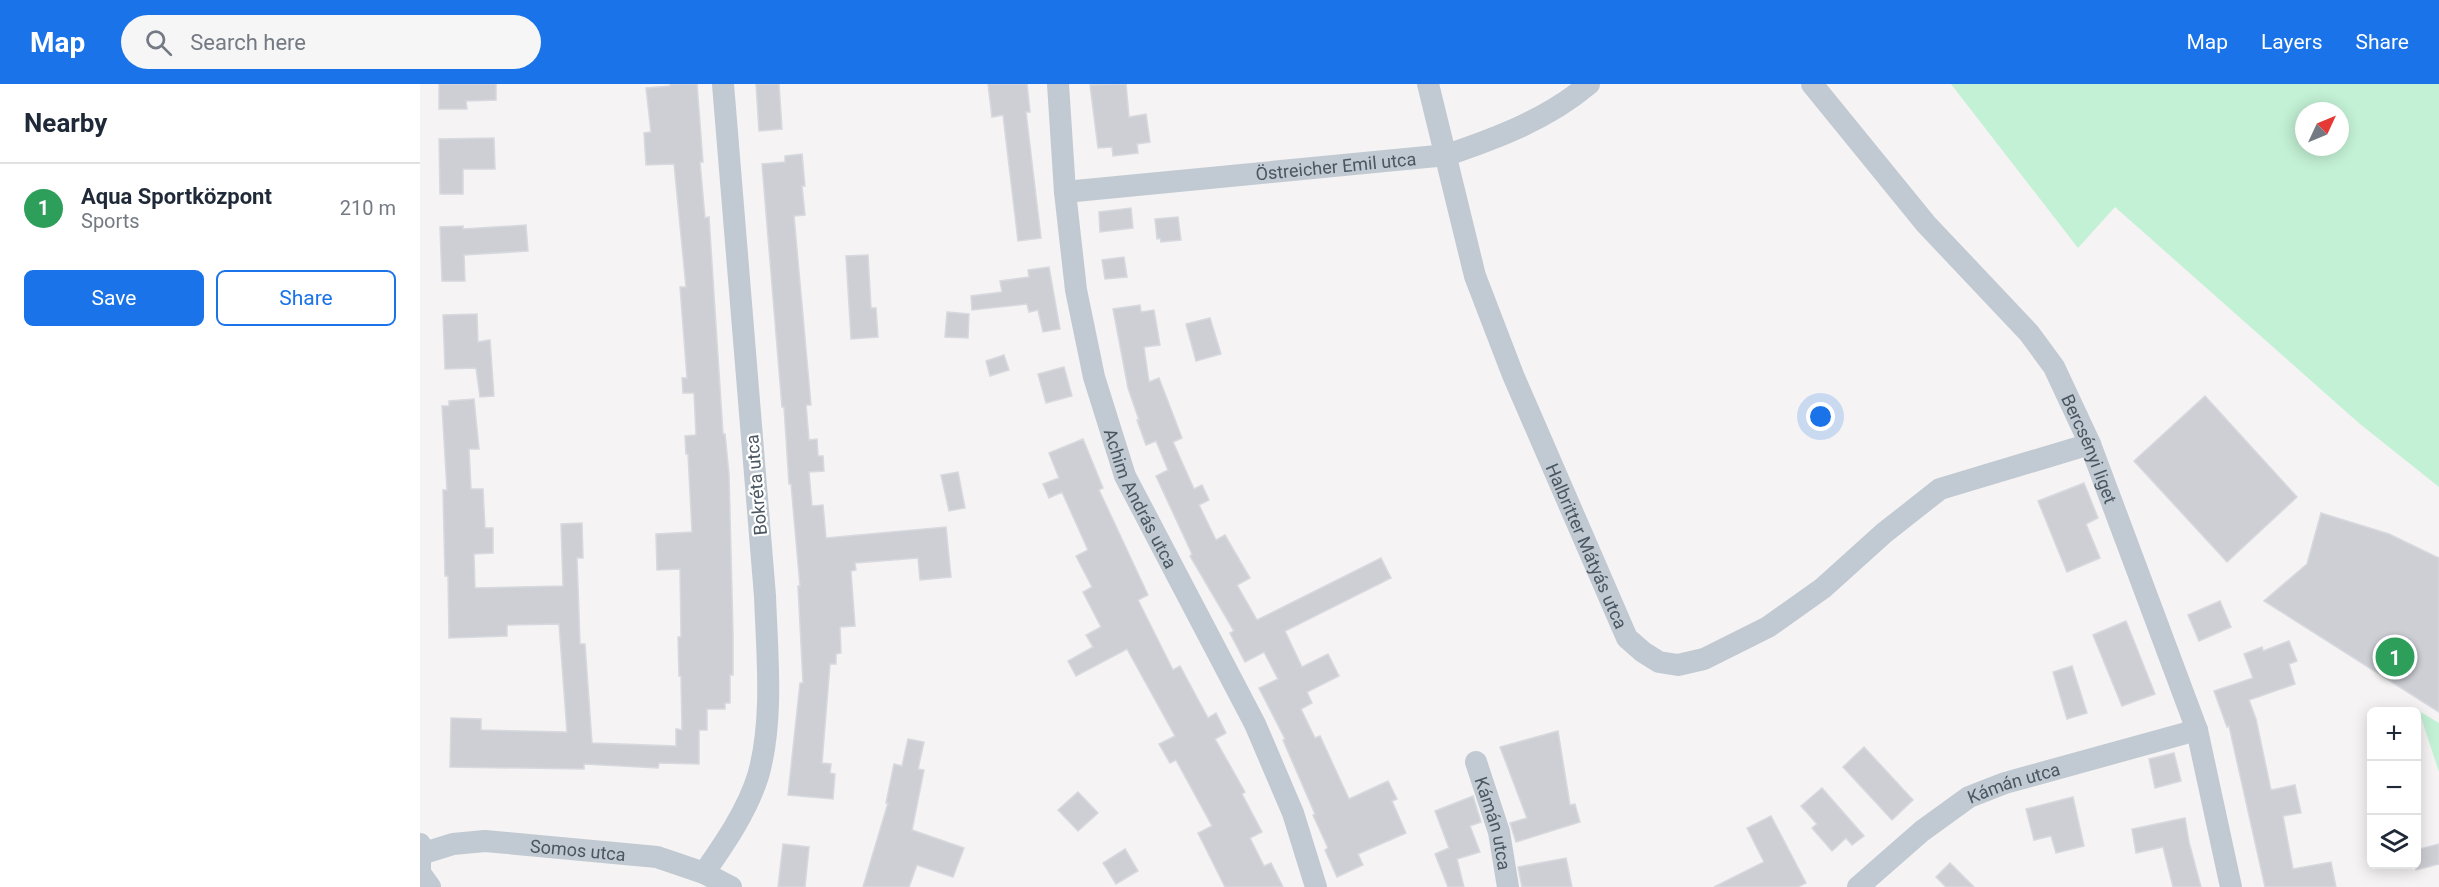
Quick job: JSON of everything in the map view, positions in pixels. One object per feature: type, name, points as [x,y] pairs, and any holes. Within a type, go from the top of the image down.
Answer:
[{"type":"street","name":"Bokréta utca","points":[[704,873],[729,838],[758,777],[764,745],[768,674],[765,596],[723,84]]},
{"type":"street","name":"Achim András utca","points":[[1059,84],[1065,192],[1076,290],[1094,377],[1125,476],[1255,724],[1293,813],[1316,887]]},
{"type":"street","name":"Halbritter Mátyás utca","points":[[1428,84],[1475,276],[1513,375],[1627,638],[1659,662],[1678,665],[1704,658],[1768,627],[1823,588],[1884,533],[1940,489],[2090,444]]},
{"type":"street","name":"Östreicher Emil utca","points":[[1065,192],[1447,155],[1500,137],[1568,101],[1588,84]]},
{"type":"street","name":"Bercsényi liget","points":[[1812,84],[1926,224],[2029,333],[2054,367],[2090,444],[2197,730],[2231,887]]},
{"type":"street","name":"Kámán utca","points":[[1858,887],[1922,831],[1969,797],[2005,783],[2197,730]]},
{"type":"street","name":"Kámán utca","points":[[1476,762],[1499,832],[1508,887]]},
{"type":"street","name":"Somos utca","points":[[420,861],[453,844],[485,842],[657,857],[704,873],[732,887]]},
{"type":"street","points":[[420,861],[430,887]]},
{"type":"green space","points":[[1951,84],[2439,84],[2439,487],[2360,424],[2115,207],[2078,248]]},
{"type":"green space","points":[[2421,712],[2439,723],[2439,772],[2421,717]]},
{"type":"building","points":[[439,84],[496,84],[496,100],[466,101],[467,109],[439,109]]},
{"type":"building","points":[[670,84],[697,84],[703,162],[700,162],[705,218],[709,217],[723,434],[725,434],[729,474],[733,633],[730,703],[725,703],[725,709],[707,709],[707,730],[699,730],[699,764],[659,763],[658,768],[584,764],[584,769],[450,767],[451,718],[481,719],[481,730],[567,732],[559,624],[507,625],[507,636],[449,638],[443,490],[447,490],[442,406],[449,406],[449,401],[474,399],[479,449],[469,449],[471,489],[483,489],[485,528],[493,528],[493,553],[474,554],[475,588],[563,586],[561,524],[582,523],[583,558],[577,558],[580,644],[585,644],[592,743],[676,746],[676,729],[682,730],[678,637],[681,637],[680,569],[657,570],[656,534],[692,532],[685,436],[696,435],[694,393],[683,393],[682,378],[687,378],[680,287],[686,287],[674,164],[646,165],[644,133],[651,132],[646,88],[670,86]]},
{"type":"building","points":[[756,84],[779,84],[782,129],[759,131]]},
{"type":"building","points":[[988,84],[1027,84],[1030,112],[1026,112],[1041,238],[1018,241],[1003,115],[992,117]]},
{"type":"building","points":[[1126,84],[1129,117],[1146,114],[1150,142],[1137,144],[1138,153],[1113,156],[1112,147],[1098,148],[1090,85]]},
{"type":"building","points":[[494,138],[495,169],[463,169],[463,194],[440,194],[439,139]]},
{"type":"building","points":[[802,154],[805,215],[794,216],[811,405],[806,405],[809,440],[817,439],[818,456],[823,456],[824,471],[809,472],[812,506],[823,505],[826,538],[946,527],[951,577],[920,580],[918,558],[855,563],[856,570],[851,571],[855,626],[840,627],[841,653],[836,654],[836,664],[830,664],[822,763],[831,764],[830,773],[835,774],[833,799],[788,795],[800,683],[803,683],[798,586],[800,586],[791,484],[789,484],[784,407],[782,407],[762,164],[785,162],[785,156]]},
{"type":"building","points":[[1131,208],[1133,228],[1100,232],[1099,212]]},
{"type":"building","points":[[1178,217],[1181,240],[1161,242],[1160,238],[1157,239],[1155,219]]},
{"type":"building","points":[[526,225],[528,251],[464,255],[465,281],[442,281],[440,227],[463,226],[463,229]]},
{"type":"building","points":[[868,255],[871,308],[876,308],[878,337],[851,339],[846,256]]},
{"type":"building","points":[[1124,257],[1127,277],[1105,279],[1102,260]]},
{"type":"building","points":[[1049,267],[1060,329],[1043,332],[1038,310],[1029,312],[1027,304],[972,310],[971,296],[1002,292],[1000,281],[1029,277],[1028,270]]},
{"type":"building","points":[[1140,305],[1141,312],[1154,310],[1160,345],[1144,347],[1149,382],[1159,378],[1182,438],[1173,442],[1194,489],[1202,485],[1209,500],[1199,505],[1216,540],[1225,535],[1250,578],[1237,585],[1257,620],[1381,558],[1391,578],[1285,631],[1302,667],[1328,654],[1339,676],[1307,692],[1312,703],[1301,709],[1315,738],[1320,736],[1349,799],[1388,781],[1397,799],[1392,801],[1406,833],[1358,854],[1363,865],[1337,877],[1325,850],[1328,848],[1313,815],[1315,814],[1283,740],[1285,739],[1259,688],[1278,679],[1264,652],[1245,662],[1230,633],[1234,631],[1190,556],[1192,554],[1156,476],[1168,470],[1156,441],[1146,445],[1137,420],[1139,420],[1128,388],[1113,309]]},
{"type":"building","points":[[947,312],[969,314],[968,338],[945,337]]},
{"type":"building","points":[[477,314],[478,342],[490,340],[494,396],[480,397],[476,368],[445,369],[443,315]]},
{"type":"building","points":[[1210,318],[1221,354],[1196,361],[1186,324]]},
{"type":"building","points":[[1004,355],[1009,370],[990,376],[986,361]]},
{"type":"building","points":[[1064,367],[1072,396],[1046,403],[1038,374]]},
{"type":"building","points":[[2205,396],[2297,497],[2227,562],[2134,461]]},
{"type":"building","points":[[1083,439],[1103,488],[1099,490],[1148,595],[1138,600],[1173,670],[1180,666],[1208,718],[1216,713],[1226,733],[1215,739],[1245,792],[1242,794],[1262,832],[1250,838],[1264,866],[1271,863],[1283,887],[1225,887],[1198,833],[1212,826],[1176,760],[1170,763],[1159,744],[1175,736],[1127,649],[1076,676],[1068,661],[1093,647],[1086,635],[1101,627],[1083,592],[1092,587],[1076,556],[1088,550],[1062,492],[1049,498],[1043,484],[1059,478],[1049,453]]},
{"type":"building","points":[[958,472],[965,508],[949,511],[941,475]]},
{"type":"building","points":[[2084,483],[2098,518],[2086,524],[2100,558],[2067,572],[2038,501]]},
{"type":"building","points":[[2321,513],[2389,534],[2439,558],[2439,712],[2264,601],[2307,564]]},
{"type":"building","points":[[2220,601],[2231,627],[2199,641],[2188,615]]},
{"type":"building","points":[[2126,621],[2155,694],[2122,706],[2093,635]]},
{"type":"building","points":[[2289,641],[2297,661],[2289,664],[2295,684],[2249,700],[2256,719],[2271,790],[2295,785],[2301,813],[2283,816],[2293,869],[2331,862],[2336,887],[2265,887],[2229,726],[2227,727],[2214,691],[2253,678],[2244,654],[2262,647],[2263,651]]},
{"type":"building","points":[[2072,666],[2087,713],[2067,719],[2053,672]]},
{"type":"building","points":[[1558,731],[1570,805],[1575,804],[1580,822],[1516,842],[1510,823],[1527,818],[1500,747]]},
{"type":"building","points":[[908,739],[924,742],[918,769],[924,770],[912,830],[964,848],[953,877],[917,865],[909,887],[863,887],[888,803],[886,803],[894,764],[902,766]]},
{"type":"building","points":[[1864,747],[1913,800],[1892,820],[1843,767]]},
{"type":"building","points":[[2174,753],[2181,781],[2155,788],[2149,759]]},
{"type":"building","points":[[1822,788],[1864,836],[1852,845],[1846,838],[1832,851],[1812,828],[1817,824],[1801,806]]},
{"type":"building","points":[[1078,792],[1098,813],[1078,831],[1058,810]]},
{"type":"building","points":[[1473,796],[1481,822],[1470,826],[1480,852],[1457,859],[1464,887],[1448,887],[1435,854],[1449,848],[1435,811]]},
{"type":"building","points":[[2073,797],[2084,846],[2056,853],[2051,836],[2034,840],[2026,809]]},
{"type":"building","points":[[1771,816],[1806,883],[1798,887],[1714,887],[1764,862],[1747,828]]},
{"type":"building","points":[[2185,818],[2201,887],[2173,887],[2163,847],[2136,853],[2132,829]]},
{"type":"building","points":[[783,844],[809,847],[805,887],[778,887]]},
{"type":"building","points":[[2439,844],[2439,864],[2421,869],[2421,849]]},
{"type":"building","points":[[1125,849],[1138,871],[1116,884],[1103,863]]},
{"type":"building","points":[[1566,858],[1572,887],[1522,887],[1518,867]]},
{"type":"building","points":[[1950,863],[1974,887],[1946,887],[1936,877]]},
{"type":"place","name":"Aqua Sportközpont","points":[[2395,657]]}]
